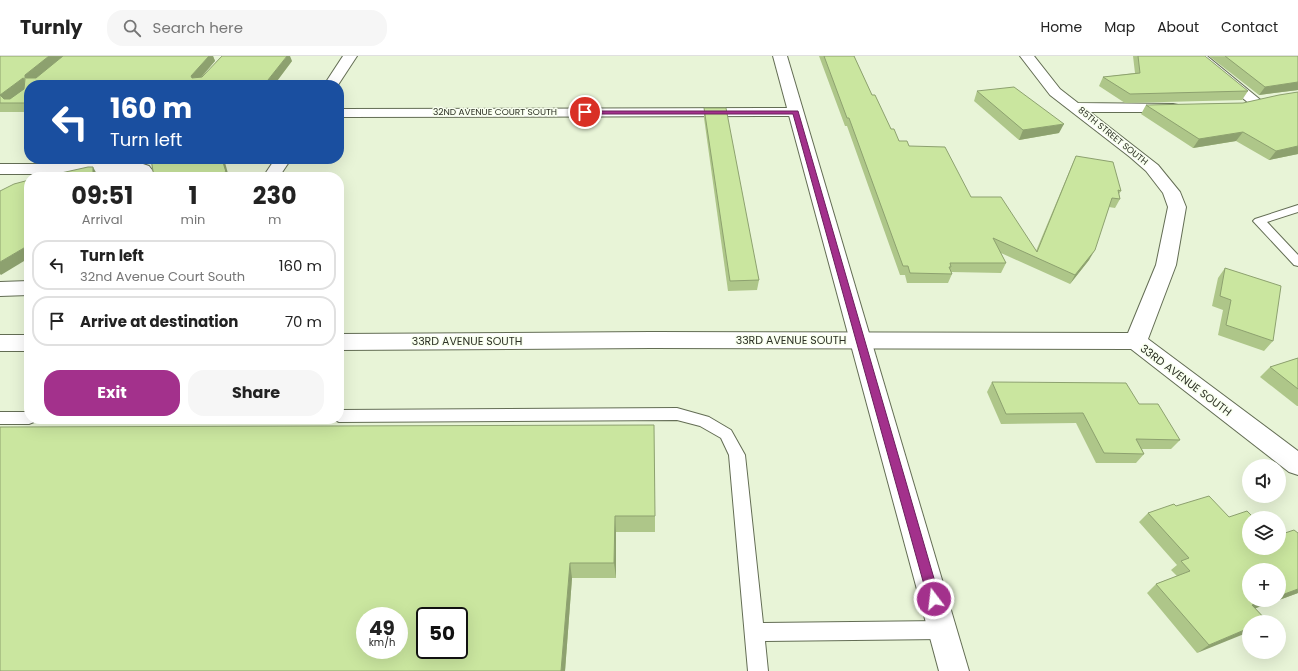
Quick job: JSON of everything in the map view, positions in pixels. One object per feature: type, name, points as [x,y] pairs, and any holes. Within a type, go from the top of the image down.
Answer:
[{"type":"street","points":[[334,80],[350,56]]},
{"type":"street","points":[[780,56],[954,671]]},
{"type":"street","name":"85TH STREET SOUTH","points":[[1027,56],[1055,92],[1152,168],[1171,192],[1177,207],[1166,265],[1136,342]]},
{"type":"street","points":[[1199,56],[1262,101],[1237,107]]},
{"type":"street","points":[[1076,107],[1190,108]]},
{"type":"street","name":"32ND AVENUE COURT SOUTH","points":[[344,112],[796,112]]},
{"type":"street","points":[[0,169],[109,172]]},
{"type":"street","points":[[0,289],[24,288]]},
{"type":"street","name":"33RD AVENUE SOUTH","points":[[344,342],[861,340],[1136,342],[1298,465]]},
{"type":"street","points":[[0,343],[24,343]]},
{"type":"lane","points":[[1298,208],[1259,221],[1298,262]]},
{"type":"lane","points":[[344,416],[677,414],[704,421],[726,434],[737,455],[758,671]]},
{"type":"lane","points":[[0,418],[24,418]]},
{"type":"lane","points":[[754,632],[942,630]]},
{"type":"building","points":[[0,56],[49,56],[25,75],[25,78],[36,78],[63,56],[209,56],[191,76],[192,78],[202,77],[222,56],[287,56],[268,80],[25,80],[23,78],[0,95]]},
{"type":"building","points":[[824,56],[854,56],[872,95],[875,95],[891,129],[894,129],[899,141],[907,141],[909,146],[945,147],[971,197],[1001,197],[1037,252],[1076,156],[1113,162],[1121,191],[1118,190],[1120,199],[1112,198],[1095,250],[1075,275],[993,238],[1006,263],[950,263],[951,267],[949,267],[952,274],[910,273],[908,266],[903,266],[849,118],[847,118]]},
{"type":"building","points":[[1138,56],[1205,56],[1248,91],[1130,94],[1103,77],[1140,73]]},
{"type":"building","points":[[1225,56],[1298,56],[1298,82],[1265,87]]},
{"type":"building","points":[[1014,87],[1064,124],[1023,130],[977,91]]},
{"type":"building","points":[[24,89],[24,103],[0,103],[0,95],[4,99],[10,99]]},
{"type":"building","points":[[1298,92],[1298,146],[1276,151],[1243,132],[1199,139],[1146,105],[1243,103]]},
{"type":"building","points":[[704,108],[726,108],[759,280],[730,281]]},
{"type":"building","points":[[152,164],[224,164],[226,172],[153,172]]},
{"type":"building","points":[[88,167],[93,167],[93,172],[66,172]]},
{"type":"building","points":[[24,181],[24,248],[0,262],[0,191],[14,184]]},
{"type":"building","points":[[1225,268],[1281,286],[1273,341],[1226,325],[1231,300],[1220,296]]},
{"type":"building","points":[[1298,358],[1298,389],[1270,367]]},
{"type":"building","points":[[992,382],[1126,383],[1139,404],[1158,404],[1180,440],[1136,439],[1144,454],[1104,453],[1083,413],[1006,414]]},
{"type":"building","points":[[654,425],[655,516],[615,516],[614,563],[570,563],[561,671],[0,671],[0,427]]},
{"type":"building","points":[[1209,496],[1229,517],[1242,513],[1242,555],[1286,555],[1286,533],[1294,530],[1298,533],[1298,589],[1286,593],[1286,563],[1242,563],[1242,607],[1254,607],[1261,615],[1242,615],[1242,631],[1209,645],[1156,584],[1190,571],[1181,561],[1189,558],[1148,513],[1174,504],[1176,506]]},
{"type":"route","points":[[585,112],[796,112],[934,599]]}]
